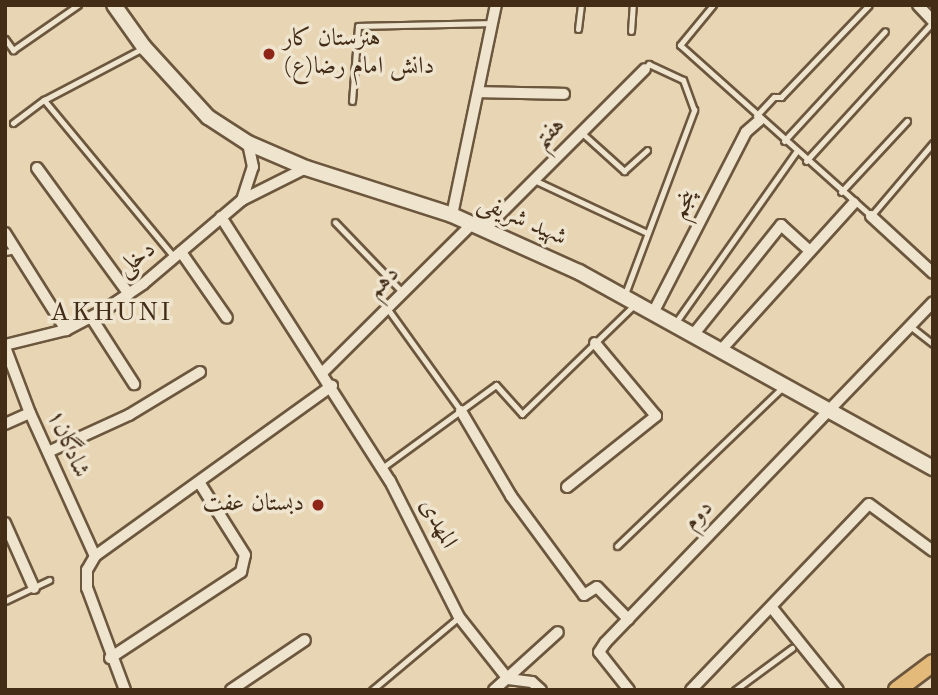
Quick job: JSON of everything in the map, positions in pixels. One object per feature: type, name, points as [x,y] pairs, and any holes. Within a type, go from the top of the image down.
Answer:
[{"type":"main road","name":"شهید شریفی","points":[[114,5],[144,47],[208,117],[248,143],[306,168],[479,226],[630,300],[933,468]]},
{"type":"main road","points":[[897,690],[933,663]]},
{"type":"street","points":[[452,215],[496,5]]},
{"type":"street","points":[[918,5],[933,22]]},
{"type":"street","name":"هفتم","points":[[479,226],[534,180],[645,69]]},
{"type":"street","points":[[478,92],[564,94]]},
{"type":"street","name":"پنجم","points":[[653,313],[746,132],[758,118]]},
{"type":"street","points":[[242,200],[253,167],[248,143]]},
{"type":"street","points":[[37,168],[129,294]]},
{"type":"street","name":"دخلی","points":[[5,346],[66,330],[91,317],[129,294],[242,200],[306,168]]},
{"type":"street","points":[[721,350],[853,203]]},
{"type":"street","points":[[871,216],[933,273]]},
{"type":"street","name":"المهدی","points":[[221,217],[332,386],[382,468],[459,617],[508,679]]},
{"type":"street","points":[[694,335],[781,225],[810,251]]},
{"type":"street","name":"دهم","points":[[323,372],[403,293],[479,226]]},
{"type":"street","points":[[5,233],[10,251],[66,330]]},
{"type":"street","points":[[177,255],[227,318]]},
{"type":"street","name":"دوم","points":[[629,690],[599,652],[933,302]]},
{"type":"street","points":[[91,317],[134,384]]},
{"type":"street","points":[[567,487],[656,416],[595,344]]},
{"type":"street","name":"شادگان۱","points":[[5,346],[30,413],[95,556]]},
{"type":"street","points":[[48,452],[129,415],[200,372]]},
{"type":"street","points":[[125,690],[110,658],[87,588],[87,570],[95,556],[332,386]]},
{"type":"street","points":[[461,411],[511,496],[584,595],[597,587],[628,619]]},
{"type":"street","points":[[5,424],[30,413]]},
{"type":"street","points":[[110,658],[241,572],[246,563],[199,482]]},
{"type":"street","points":[[691,690],[869,504],[933,551]]},
{"type":"street","points":[[5,523],[34,588]]},
{"type":"street","points":[[772,608],[838,690]]},
{"type":"street","points":[[494,690],[558,632]]},
{"type":"street","points":[[231,690],[305,640]]},
{"type":"street","points":[[508,679],[532,682],[541,690]]},
{"type":"lane","points":[[5,39],[13,50],[78,5]]},
{"type":"lane","points":[[578,29],[581,5]]},
{"type":"lane","points":[[631,31],[634,5]]},
{"type":"lane","points":[[713,5],[680,45],[758,118],[871,216],[933,144]]},
{"type":"lane","points":[[758,118],[774,97],[781,97],[869,5]]},
{"type":"lane","points":[[806,160],[933,22]]},
{"type":"lane","points":[[352,101],[358,26],[492,23]]},
{"type":"lane","points":[[784,141],[885,31]]},
{"type":"lane","points":[[13,123],[44,100],[144,47]]},
{"type":"lane","points":[[382,468],[496,385],[522,414],[595,344],[630,300],[648,233],[694,110],[683,80],[649,64],[645,69]]},
{"type":"lane","points":[[44,100],[177,255]]},
{"type":"lane","points":[[841,192],[907,121]]},
{"type":"lane","points":[[582,133],[624,171],[647,150]]},
{"type":"lane","points":[[674,324],[796,152]]},
{"type":"lane","points":[[534,180],[648,233]]},
{"type":"lane","points":[[335,222],[403,293]]},
{"type":"lane","points":[[387,309],[461,411]]},
{"type":"lane","points":[[910,326],[933,344]]},
{"type":"lane","points":[[617,546],[784,385]]},
{"type":"lane","points":[[5,601],[49,580]]},
{"type":"lane","points":[[372,690],[459,617]]},
{"type":"lane","points":[[735,690],[792,648]]},
{"type":"place","name":"هنرستان کار دانش امام رضا(ع)","points":[[269,54]]},
{"type":"place","name":"دبستان عفت","points":[[318,505]]},
{"type":"district","name":"AKHUNI","points":[[111,314]]}]
